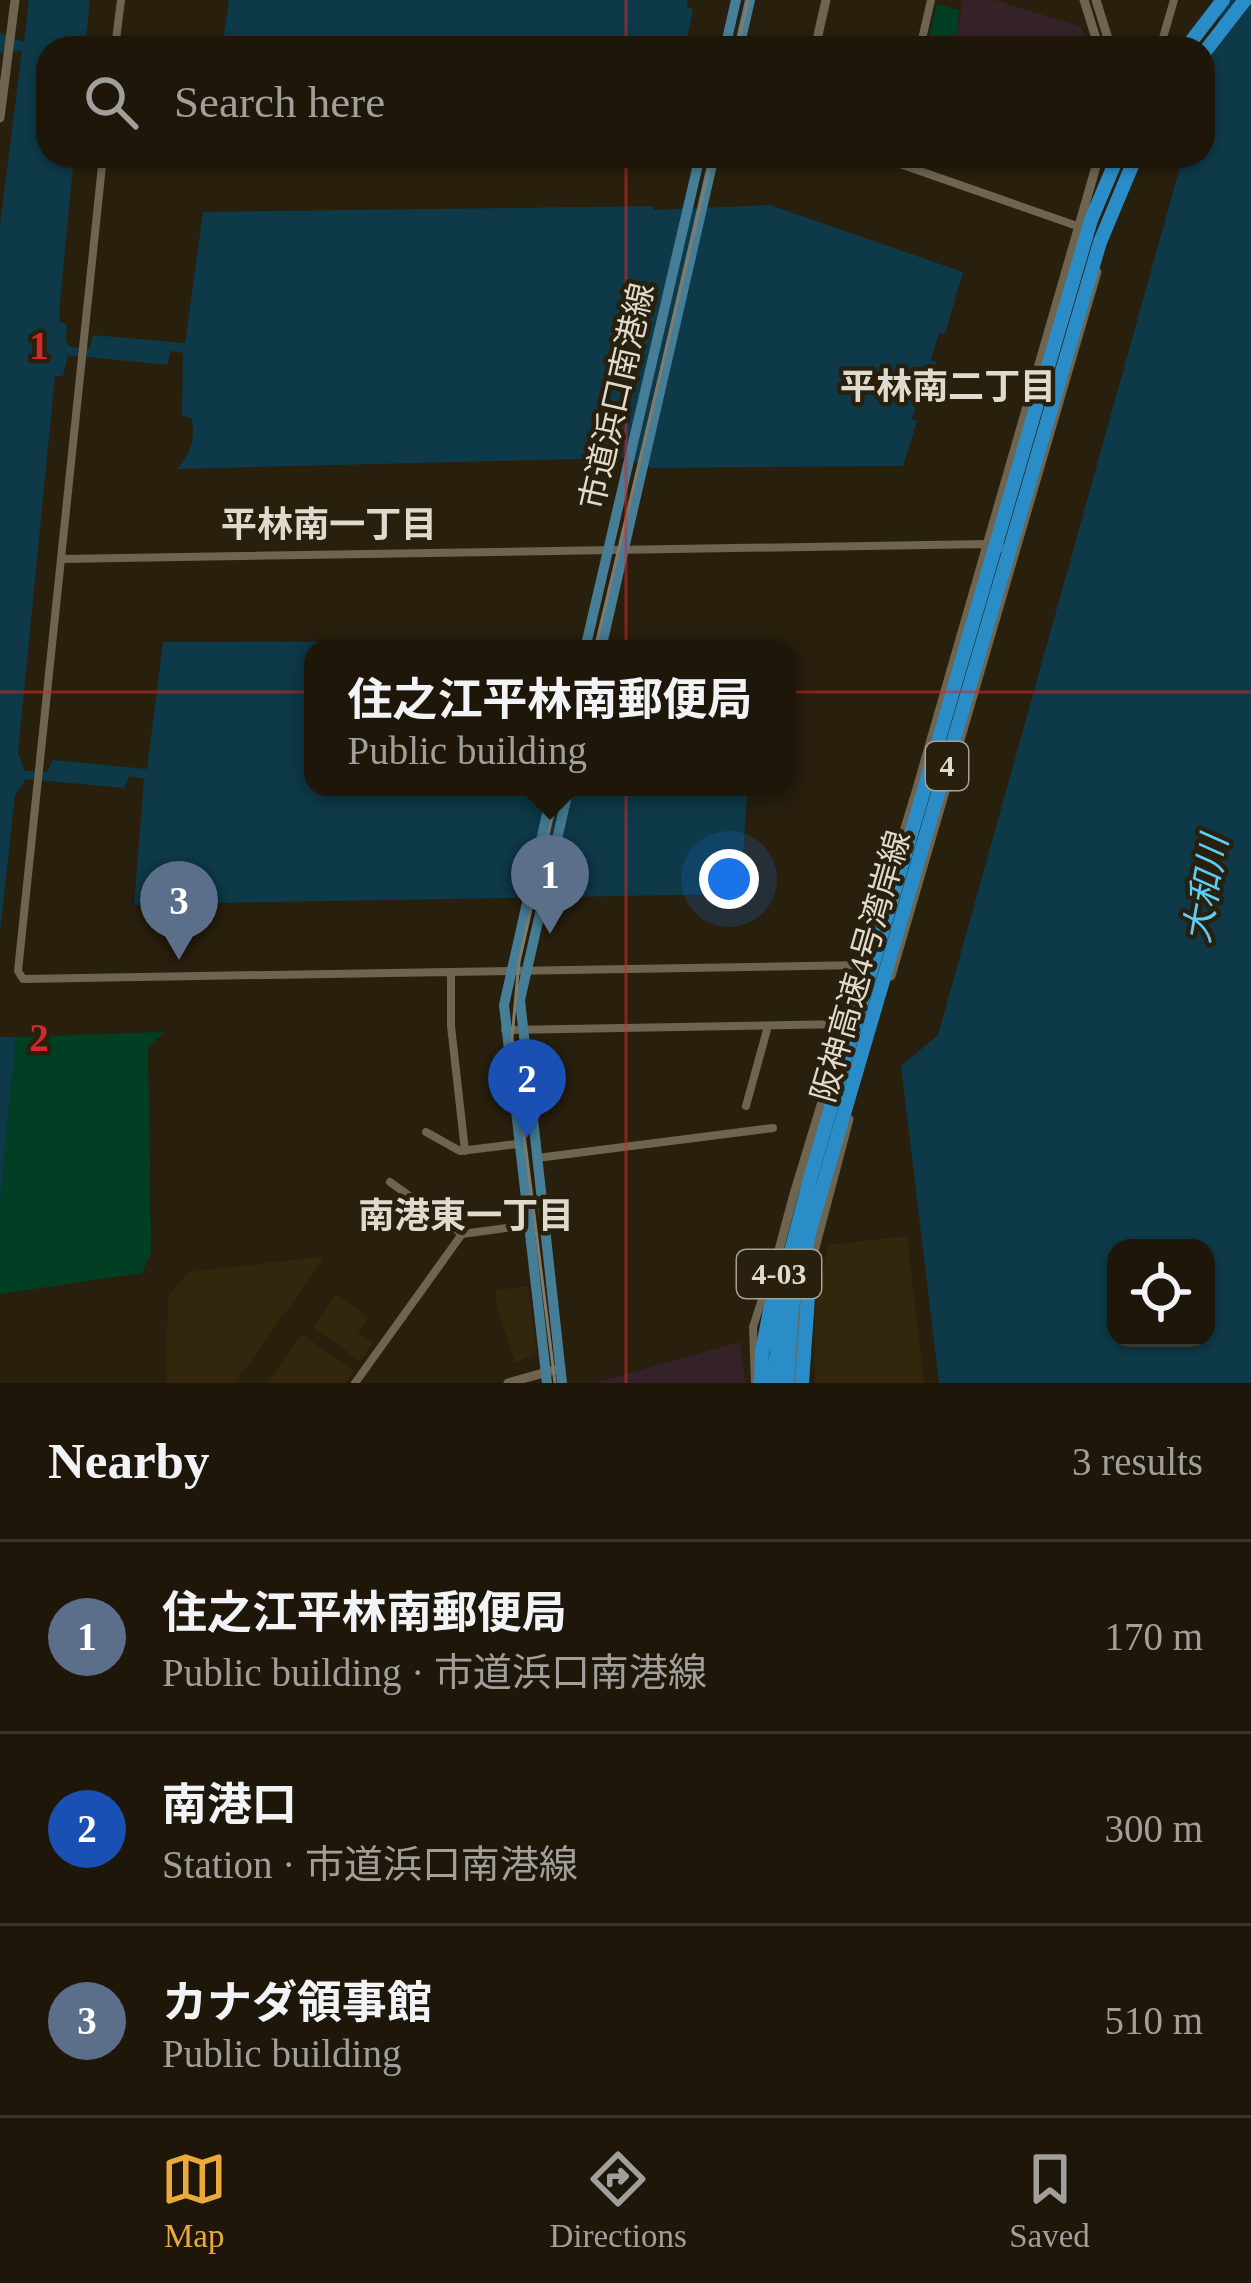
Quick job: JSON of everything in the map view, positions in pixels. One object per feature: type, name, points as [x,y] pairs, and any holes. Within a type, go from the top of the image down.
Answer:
[{"type":"highway","points":[[1195,36],[1223,0]]},
{"type":"highway","points":[[1215,39],[1245,0]]},
{"type":"highway","name":"阪神高速4号湾岸線","points":[[764,1383],[782,1286],[810,1179],[1082,253],[1112,168]]},
{"type":"highway","name":"阪神高速4号湾岸線","points":[[829,1167],[1095,259],[1130,168]]},
{"type":"highway","name":"4-03","points":[[798,1383],[807,1283],[829,1167]]},
{"type":"main road","points":[[728,36],[736,0]]},
{"type":"main road","points":[[742,36],[749,0]]},
{"type":"main road","name":"市道浜口南港線","points":[[588,640],[697,168]]},
{"type":"main road","name":"市道浜口南港線","points":[[604,640],[711,168]]},
{"type":"main road","points":[[546,1377],[504,1030],[509,971],[551,796]]},
{"type":"main road","points":[[562,1383],[521,1030],[525,970],[566,796]]},
{"type":"street","points":[[0,118],[15,0]]},
{"type":"street","points":[[116,36],[121,0]]},
{"type":"street","points":[[818,36],[826,0]]},
{"type":"street","points":[[923,36],[931,0]]},
{"type":"street","points":[[1084,0],[1095,36]]},
{"type":"street","points":[[1096,0],[1107,36]]},
{"type":"street","points":[[1164,36],[1174,0]]},
{"type":"street","points":[[102,168],[18,971],[23,979],[862,965],[889,984]]},
{"type":"street","points":[[913,168],[1104,235]]},
{"type":"street","points":[[764,1383],[778,1250],[1096,168]]},
{"type":"street","points":[[798,1383],[802,1300],[847,1129],[1088,312],[1114,168]]},
{"type":"street","points":[[62,559],[987,544],[1017,553]]},
{"type":"street","points":[[451,972],[451,1026],[464,1151]]},
{"type":"street","points":[[504,1030],[846,1024]]},
{"type":"street","points":[[746,1106],[768,1026]]},
{"type":"street","points":[[536,1158],[773,1128]]},
{"type":"street","points":[[426,1132],[464,1151],[518,1144]]},
{"type":"street","points":[[390,1182],[462,1234],[527,1225]]},
{"type":"street","points":[[355,1383],[462,1234]]},
{"type":"street","points":[[508,1383],[546,1377],[560,1368]]},
{"type":"shaded area","points":[[962,0],[995,0],[1081,27],[1084,36],[958,36]]},
{"type":"shaded area","points":[[907,1236],[924,1383],[815,1383],[815,1310],[828,1245]]},
{"type":"shaded area","points":[[323,1260],[235,1383],[166,1383],[168,1296],[189,1272]]},
{"type":"shaded area","points":[[528,1286],[537,1353],[515,1363],[495,1290]]},
{"type":"shaded area","points":[[336,1294],[368,1317],[358,1333],[373,1343],[360,1361],[313,1327]]},
{"type":"shaded area","points":[[302,1334],[354,1371],[346,1383],[267,1383]]},
{"type":"shaded area","points":[[740,1342],[745,1383],[594,1383]]},
{"type":"green space","points":[[937,4],[959,10],[957,36],[929,36]]},
{"type":"green space","points":[[164,1032],[148,1047],[151,1253],[142,1273],[0,1294],[0,1203],[16,1037]]},
{"type":"water","points":[[29,0],[90,0],[86,36],[36,36],[36,168],[73,168],[59,313],[60,322],[67,324],[70,347],[90,348],[93,335],[185,343],[203,212],[770,205],[963,272],[945,334],[939,333],[931,360],[937,362],[932,378],[925,376],[903,466],[652,468],[623,458],[177,469],[193,435],[192,419],[182,415],[183,353],[171,351],[167,365],[68,355],[63,376],[55,376],[18,753],[25,771],[47,772],[53,760],[147,769],[163,642],[304,642],[304,796],[747,796],[740,894],[215,903],[204,898],[134,905],[144,779],[129,776],[124,788],[26,779],[15,795],[0,932],[0,224],[22,51],[0,53],[0,33],[24,42]]},
{"type":"water","points":[[229,0],[688,0],[687,7],[693,9],[688,36],[224,36]]},
{"type":"water","name":"大和川","points":[[1224,0],[1251,0],[1251,1383],[939,1383],[901,1066],[938,1035],[1180,168],[1215,168],[1215,36]]},
{"type":"water","points":[[0,1037],[16,1037],[0,1203]]},
{"type":"tram line","points":[[740,36],[748,0]]},
{"type":"tram line","points":[[597,640],[709,168]]},
{"type":"tram line","points":[[555,1383],[512,1038],[519,962],[557,796]]},
{"type":"place","name":"住之江平林南郵便局","points":[[550,934]]},
{"type":"place","name":"カナダ領事館","points":[[179,960]]},
{"type":"place","name":"南港口","points":[[527,1138]]},
{"type":"district","name":"平林南二丁目","points":[[948,386]]},
{"type":"district","name":"平林南一丁目","points":[[329,524]]},
{"type":"district","name":"南港東一丁目","points":[[466,1215]]}]
